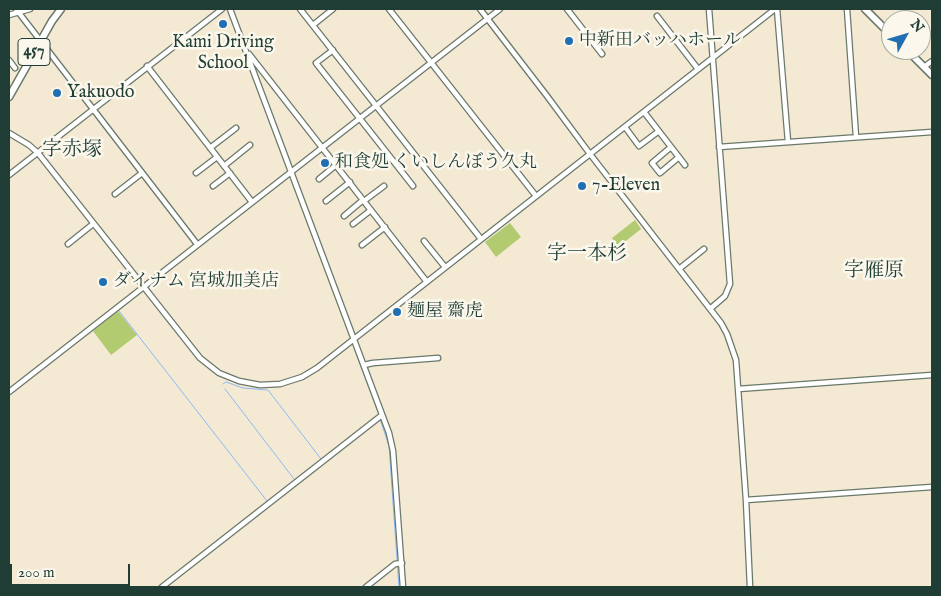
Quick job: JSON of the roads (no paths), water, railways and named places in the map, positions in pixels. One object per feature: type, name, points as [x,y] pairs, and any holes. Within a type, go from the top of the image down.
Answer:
[{"type":"highway","points":[[865,9],[881,24]]},
{"type":"highway","name":"457","points":[[9,97],[58,10]]},
{"type":"highway","points":[[917,60],[932,75]]},
{"type":"street","points":[[9,15],[17,10],[30,9]]},
{"type":"street","points":[[9,175],[222,9]]},
{"type":"street","points":[[230,9],[354,338],[393,451],[399,563],[403,587]]},
{"type":"street","points":[[300,9],[481,239]]},
{"type":"street","points":[[313,25],[333,9]]},
{"type":"street","points":[[389,9],[536,196]]},
{"type":"street","points":[[480,9],[721,323],[733,347],[736,360],[746,500],[750,587]]},
{"type":"street","points":[[9,392],[500,9]]},
{"type":"street","points":[[567,9],[602,54]]},
{"type":"street","points":[[709,9],[730,284],[725,296],[710,309]]},
{"type":"street","points":[[9,133],[29,144],[38,152],[200,358],[218,373],[239,381],[250,384],[269,385],[285,383],[302,378],[317,368],[776,9]]},
{"type":"street","points":[[776,9],[788,142]]},
{"type":"street","points":[[847,9],[856,137]]},
{"type":"street","points":[[17,10],[198,244]]},
{"type":"street","points":[[657,16],[698,70]]},
{"type":"street","points":[[333,50],[316,63],[413,186]]},
{"type":"street","points":[[248,53],[427,282]]},
{"type":"street","points":[[924,67],[932,61]]},
{"type":"street","points":[[10,62],[15,68]]},
{"type":"street","points":[[147,66],[252,202]]},
{"type":"street","points":[[644,112],[685,165]]},
{"type":"street","points":[[625,127],[639,146],[658,131]]},
{"type":"street","points":[[210,148],[236,128]]},
{"type":"street","points":[[719,147],[932,132]]},
{"type":"street","points":[[224,166],[250,145]]},
{"type":"street","points":[[671,147],[652,163],[660,173],[679,157]]},
{"type":"street","points":[[196,173],[217,157]]},
{"type":"street","points":[[319,179],[336,165]]},
{"type":"street","points":[[115,194],[142,173]]},
{"type":"street","points":[[212,186],[230,173]]},
{"type":"street","points":[[326,201],[350,182]]},
{"type":"street","points":[[344,216],[384,186]]},
{"type":"street","points":[[353,224],[371,210]]},
{"type":"street","points":[[68,244],[93,224]]},
{"type":"street","points":[[362,245],[385,227]]},
{"type":"street","points":[[424,241],[445,268]]},
{"type":"street","points":[[679,269],[704,249]]},
{"type":"street","points":[[364,366],[372,363],[438,358]]},
{"type":"street","points":[[738,389],[932,375]]},
{"type":"street","points":[[162,587],[380,416]]},
{"type":"street","points":[[746,500],[932,487]]},
{"type":"street","points":[[366,587],[399,563]]},
{"type":"waterway","points":[[320,256],[348,331]]},
{"type":"waterway","points":[[119,311],[267,501]]},
{"type":"waterway","points":[[354,348],[379,415]]},
{"type":"waterway","points":[[223,384],[226,382],[243,388],[268,390],[321,459]]},
{"type":"waterway","points":[[225,389],[294,479]]},
{"type":"waterway","points":[[380,419],[389,446],[399,587]]},
{"type":"place","name":"Kami Driving School","points":[[223,24]]},
{"type":"place","name":"中新田バッハホール","points":[[569,41]]},
{"type":"place","name":"Yakuodo","points":[[57,93]]},
{"type":"place","name":"和食処 くいしんぼう久丸","points":[[325,163]]},
{"type":"place","name":"7-Eleven","points":[[582,186]]},
{"type":"place","name":"ダイナム 宮城加美店","points":[[103,282]]},
{"type":"place","name":"麺屋 齋虎","points":[[397,312]]},
{"type":"district","name":"字赤塚","points":[[72,151]]},
{"type":"district","name":"字一本杉","points":[[587,255]]},
{"type":"district","name":"字雁原","points":[[874,272]]}]
